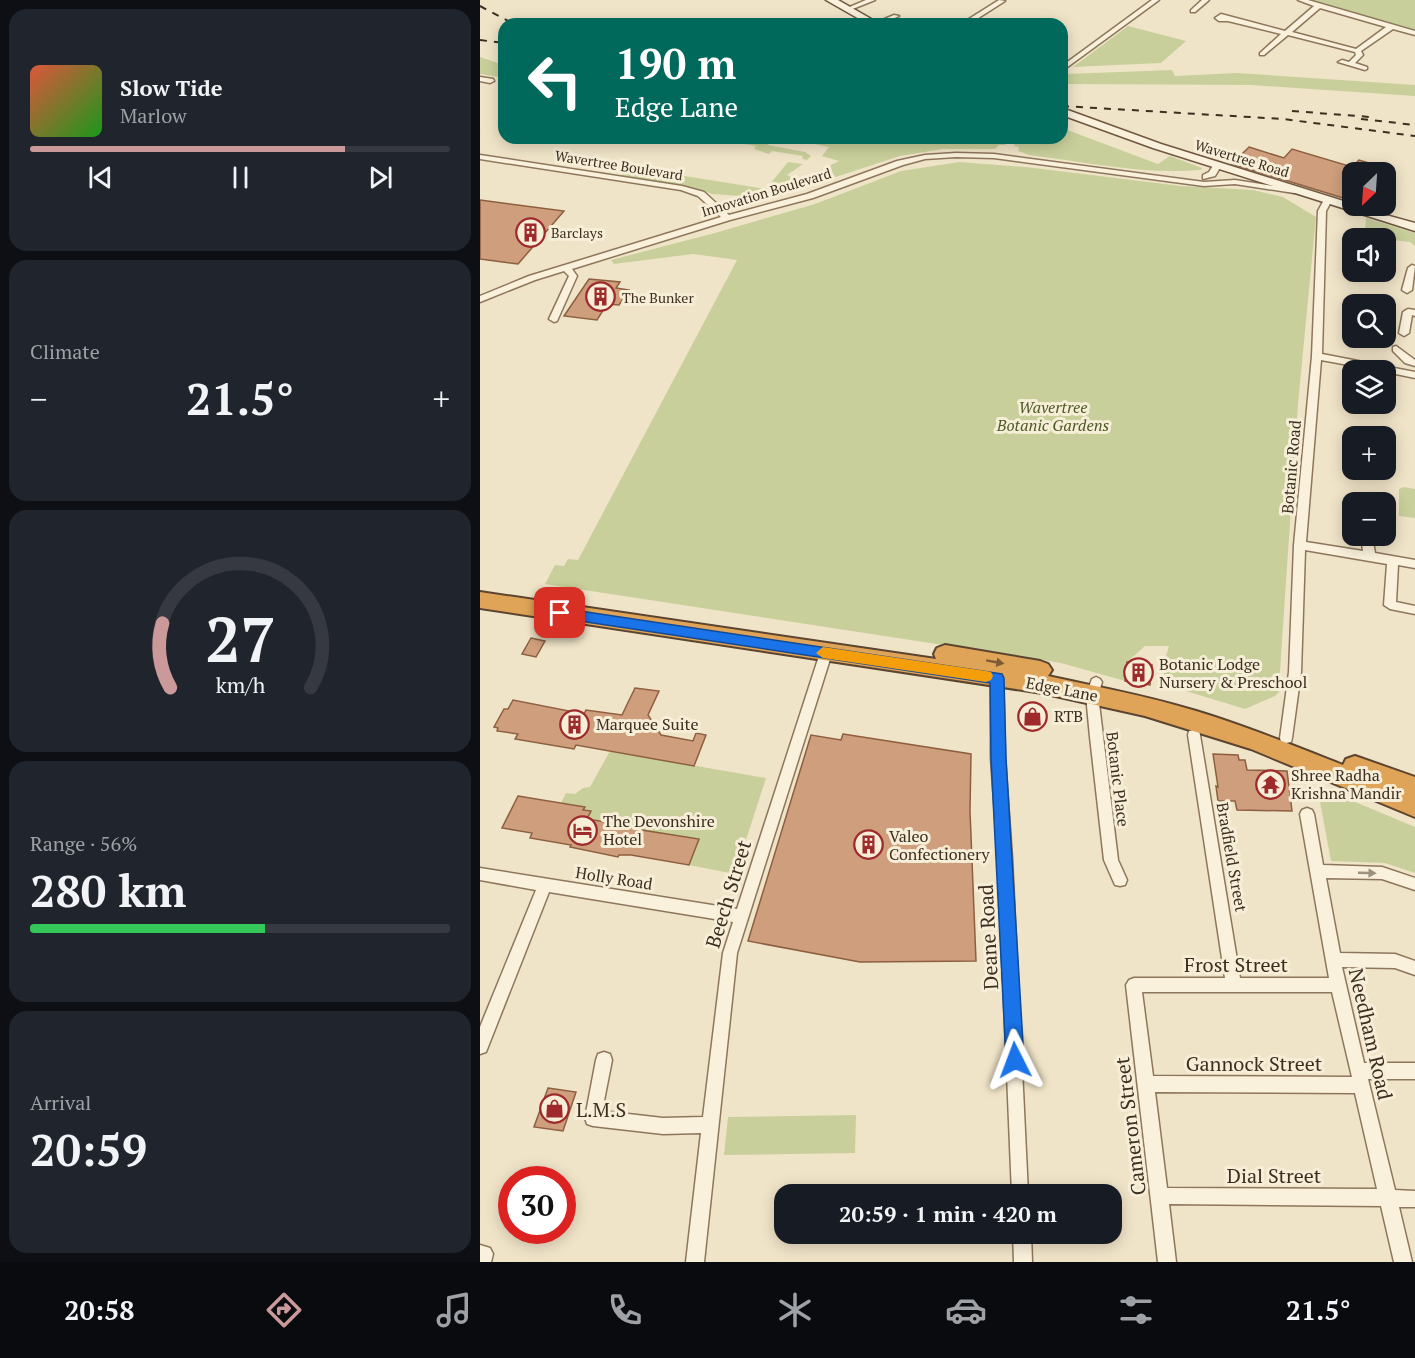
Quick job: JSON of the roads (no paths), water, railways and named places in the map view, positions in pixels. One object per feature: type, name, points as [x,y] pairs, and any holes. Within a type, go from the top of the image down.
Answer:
[{"type":"highway","name":"Edge Lane","points":[[480,587],[806,636],[973,658],[1094,688],[1201,707],[1415,788]]},
{"type":"highway","name":"Edge Lane","points":[[480,600],[997,678],[1094,688],[1260,742],[1415,806]]},
{"type":"main road","points":[[831,0],[864,18]]},
{"type":"main road","name":"Wavertree Road","points":[[1068,113],[1217,166],[1238,178],[1302,192],[1415,227]]},
{"type":"street","points":[[848,9],[872,0]]},
{"type":"street","points":[[1068,65],[1156,0]]},
{"type":"street","points":[[1193,11],[1206,0]]},
{"type":"street","points":[[1301,0],[1415,33]]},
{"type":"street","points":[[974,18],[1002,1]]},
{"type":"street","points":[[1262,54],[1318,6]]},
{"type":"street","points":[[891,18],[896,16]]},
{"type":"street","points":[[1230,20],[1357,51],[1392,26]]},
{"type":"street","points":[[1350,64],[1360,54],[1357,51]]},
{"type":"street","points":[[1342,62],[1365,68]]},
{"type":"street","points":[[480,79],[490,81]]},
{"type":"street","name":"Innovation Boulevard","points":[[480,299],[566,267],[727,218],[810,196],[900,163],[956,155],[994,156],[1204,184],[1238,178]]},
{"type":"street","name":"Wavertree Boulevard","points":[[480,157],[682,188],[701,195],[727,218]]},
{"type":"street","points":[[1206,177],[1212,174],[1217,166]]},
{"type":"street","name":"Innovation Boulevard","points":[[1174,180],[1206,177],[1238,178]]},
{"type":"street","name":"Botanic Road","points":[[1286,738],[1295,672],[1300,545],[1317,356],[1322,211],[1328,200]]},
{"type":"street","name":"Wavertree Boulevard","points":[[713,205],[755,211]]},
{"type":"street","points":[[1407,290],[1413,266]]},
{"type":"street","points":[[554,319],[573,276],[566,267]]},
{"type":"street","points":[[500,291],[509,297]]},
{"type":"street","points":[[1404,333],[1411,310]]},
{"type":"street","points":[[1396,349],[1408,361],[1415,363]]},
{"type":"street","points":[[1317,356],[1342,362]]},
{"type":"street","points":[[1396,372],[1415,375]]},
{"type":"street","points":[[1300,545],[1415,564]]},
{"type":"street","points":[[1368,546],[1370,558]]},
{"type":"street","points":[[1394,562],[1390,606],[1415,610]]},
{"type":"street","name":"Beech Street","points":[[695,1262],[730,953],[826,653]]},
{"type":"street","name":"Deane Road","points":[[997,678],[998,758],[1006,879],[1020,1184]]},
{"type":"street","name":"Botanic Place","points":[[1094,688],[1112,860],[1120,879]]},
{"type":"street","name":"Bradfield Street","points":[[1194,735],[1234,985]]},
{"type":"street","name":"Needham Road","points":[[1307,814],[1338,985],[1403,1262]]},
{"type":"street","points":[[1317,871],[1382,873],[1415,884]]},
{"type":"street","name":"Holly Road","points":[[480,874],[742,917]]},
{"type":"street","points":[[480,1046],[545,885]]},
{"type":"street","points":[[1333,960],[1395,962],[1415,968]]},
{"type":"street","name":"Frost Street","points":[[1134,985],[1338,985]]},
{"type":"street","name":"Cameron Street","points":[[1134,985],[1167,1262]]},
{"type":"street","points":[[604,1060],[593,1118],[663,1126],[711,1125]]},
{"type":"street","name":"Gannock Street","points":[[1147,1084],[1359,1078],[1415,1071]]},
{"type":"street","name":"Dial Street","points":[[1160,1196],[1415,1199]]},
{"type":"street","points":[[1022,1244],[1023,1262]]},
{"type":"street","points":[[480,1254],[484,1254],[482,1262]]},
{"type":"railway","points":[[480,6],[503,18]]},
{"type":"railway","points":[[480,40],[498,42]]},
{"type":"railway","points":[[1068,106],[1283,119],[1415,136]]},
{"type":"railway","points":[[1292,111],[1370,117]]},
{"type":"railway","points":[[1361,119],[1415,125]]},
{"type":"place","name":"Barclays","points":[[530,232]]},
{"type":"place","name":"The Bunker","points":[[601,297]]},
{"type":"place","name":"Botanic Lodge Nursery & Preschool","points":[[1138,673]]},
{"type":"place","name":"RTB","points":[[1033,716]]},
{"type":"place","name":"Marquee Suite","points":[[575,724]]},
{"type":"place","name":"Shree Radha Krishna Mandir","points":[[1270,784]]},
{"type":"place","name":"The Devonshire Hotel","points":[[582,830]]},
{"type":"place","name":"Valeo Confectionery","points":[[868,845]]},
{"type":"place","name":"L.M.S","points":[[555,1109]]},
{"type":"park label","name":"Wavertree Botanic Gardens","points":[[1053,416]]}]
